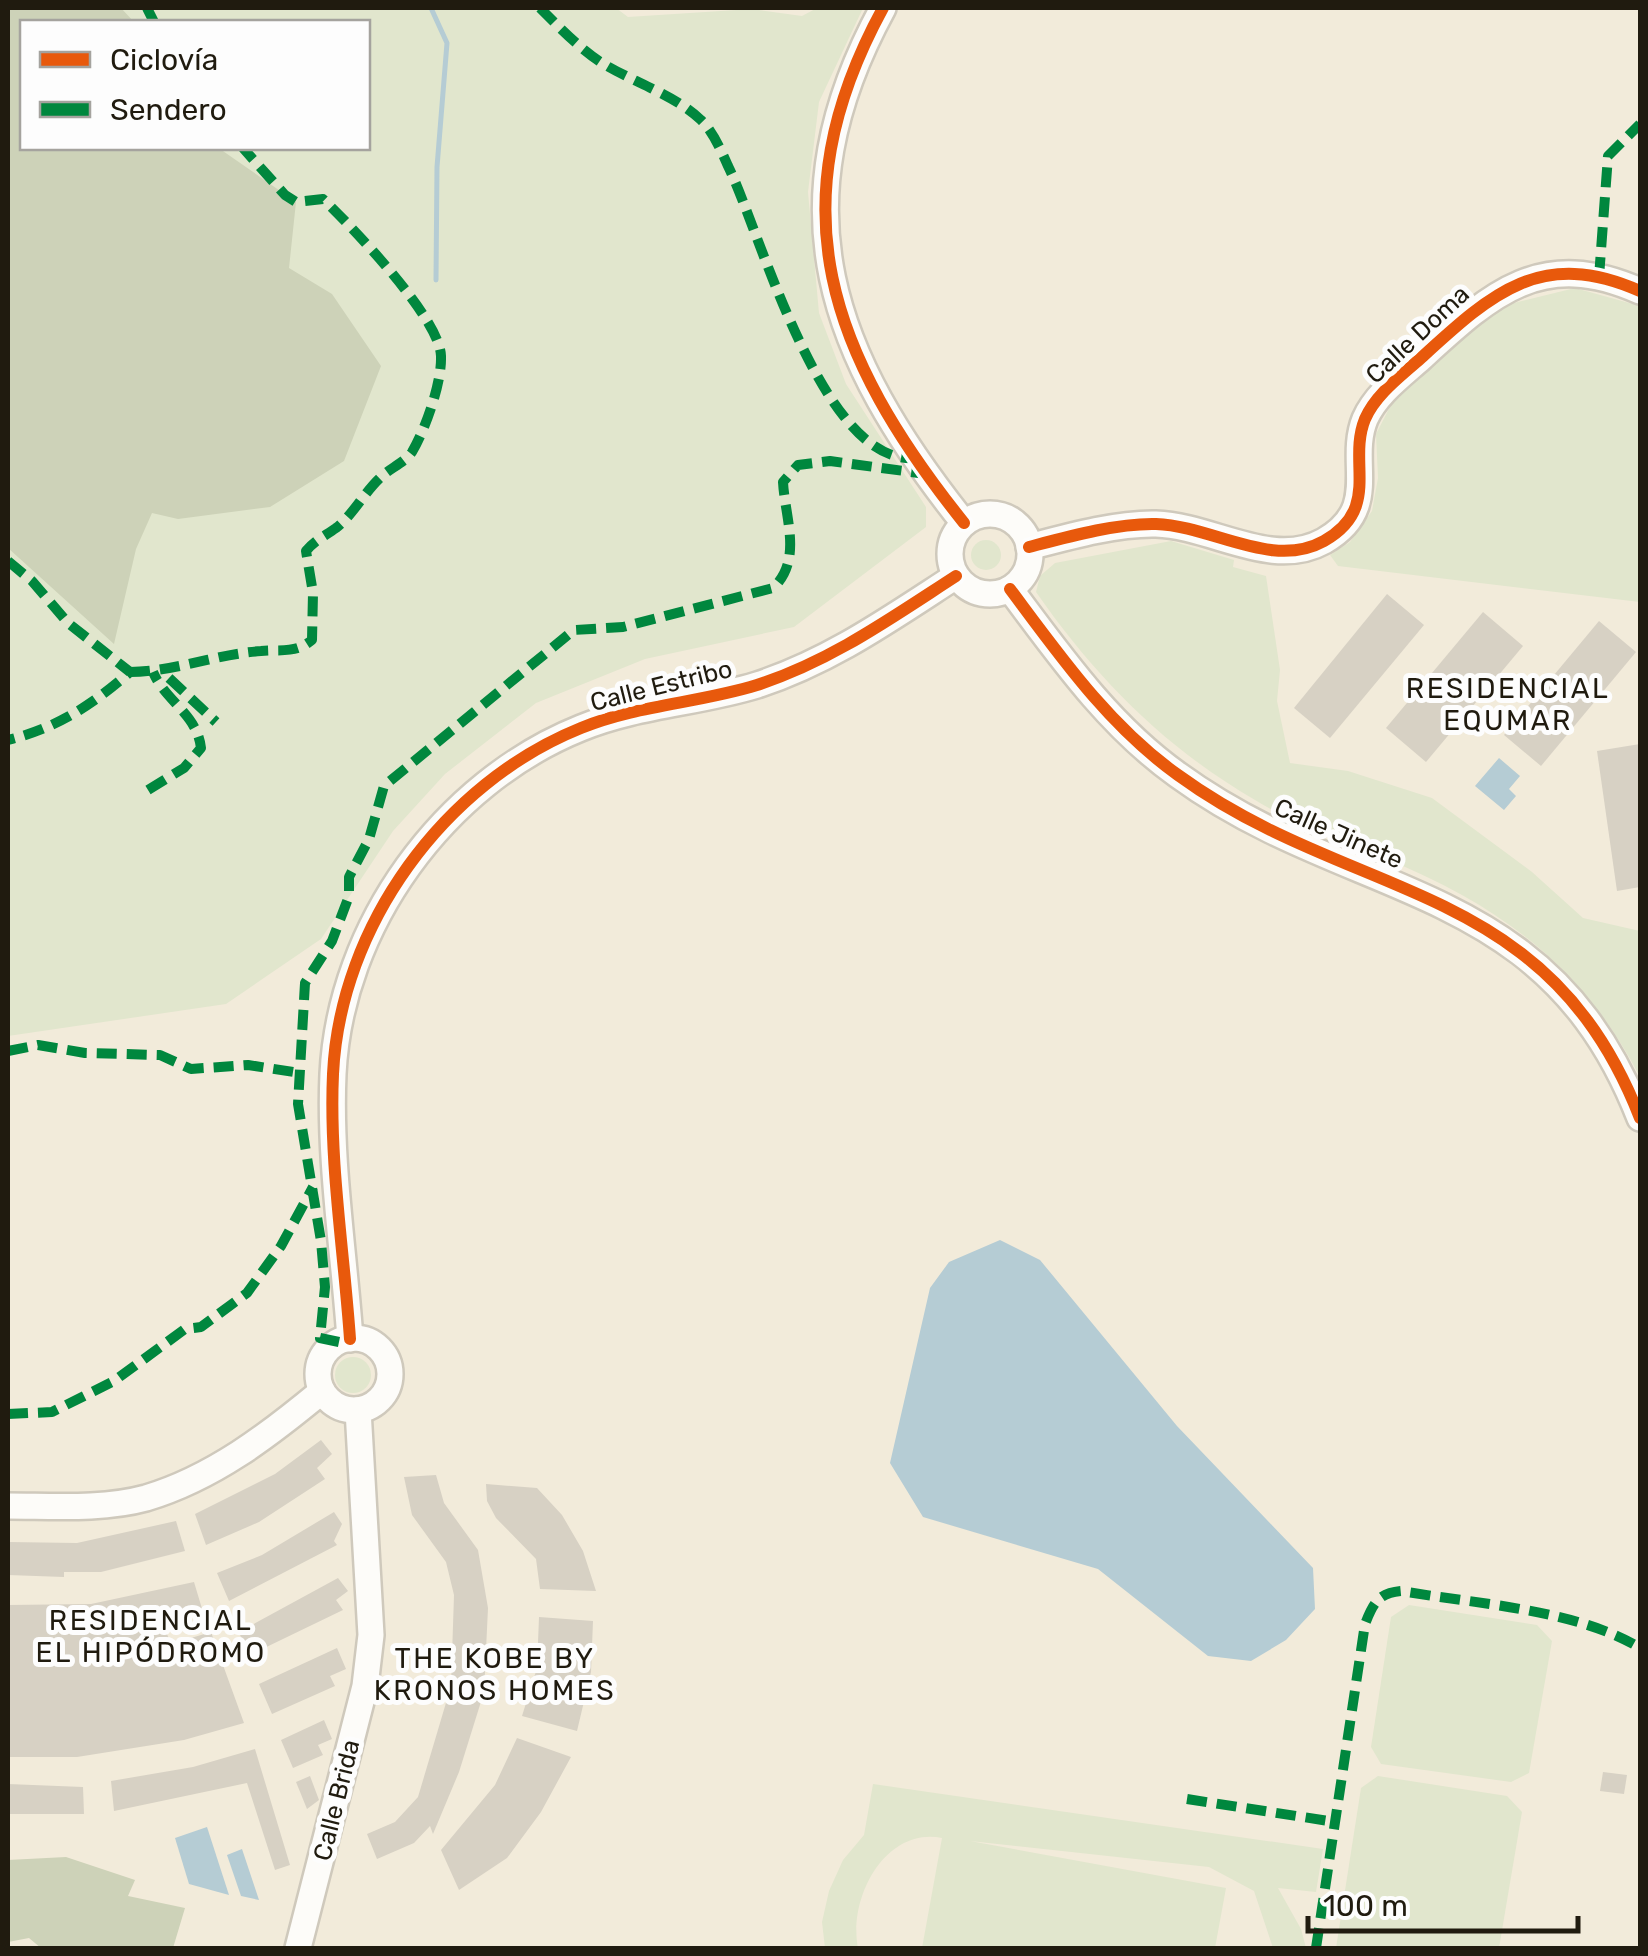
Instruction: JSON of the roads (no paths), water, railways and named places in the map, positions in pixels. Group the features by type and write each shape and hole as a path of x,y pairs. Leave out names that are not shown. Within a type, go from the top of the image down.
{"street":[{"path":"883,8 850,76 832,131 824,240 848,339 890,418 964,523"},
{"name":"Calle Doma","path":"1029,547 1151,524 1197,528 1270,552 1311,547 1328,539 1352,513 1363,484 1359,449 1364,420 1379,397 1482,303 1512,284 1546,275 1600,276 1640,291"},
{"path":"976,516 1004,516 1016,523 1029,547 1026,571 1010,589 986,595 974,592 956,576 951,542 964,523 976,516"},
{"name":"Calle Estribo","path":"350,1338 334,1130 338,1030 372,928 397,882 432,837 468,799 510,766 578,729 628,712 752,686 804,668 863,637 956,576"},
{"name":"Calle Jinete","path":"1010,589 1120,726 1178,776 1249,818 1437,900 1486,926 1531,959 1576,1003 1606,1042 1640,1118"},
{"path":"350,1338 372,1343 387,1359 390,1370 379,1401 358,1410 338,1406 322,1391 319,1369 322,1358 339,1342 350,1338"},
{"path":"8,1506 84,1506 142,1499 227,1463 322,1391"},
{"name":"Calle Brida","path":"298,1948 366,1686 370,1603 358,1410"}],"water":[{"path":"1499,758 1520,776 1509,789 1516,796 1504,810 1475,786"},
{"path":"1000,1240 1040,1260 1177,1426 1313,1568 1315,1609 1286,1640 1251,1661 1208,1656 1098,1569 923,1517 890,1463 930,1288 949,1262"},
{"path":"207,1827 229,1895 189,1884 175,1838"},
{"path":"242,1849 259,1900 241,1896 227,1855"}],"waterway":[{"path":"431,8 447,43 437,167 436,280"}],"district":[{"name":"RESIDENCIAL EQUMAR","path":"1508,704"},
{"name":"RESIDENCIAL EL HIPÓDROMO","path":"151,1636"},
{"name":"THE KOBE BY KRONOS HOMES","path":"495,1674"}]}
